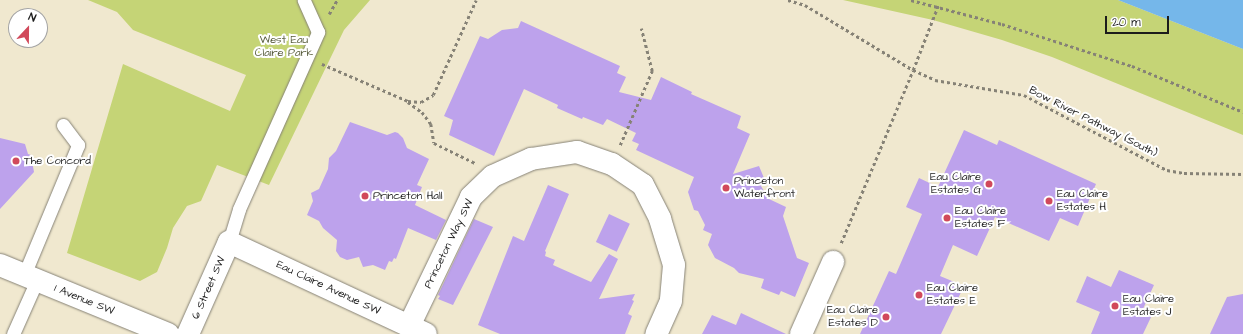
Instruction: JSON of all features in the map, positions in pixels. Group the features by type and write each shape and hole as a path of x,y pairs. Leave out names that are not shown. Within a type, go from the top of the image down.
{"street":[{"name":"Princeton Way SW","path":"417,330 471,197 493,176 531,159 577,152 612,164 643,185 660,220 674,265 671,302 656,334"},
{"name":"Eau Claire Avenue SW","path":"229,242 417,330"},
{"name":"6 Street SW","path":"188,334 229,242"},
{"path":"801,334 833,262"},
{"name":"1 Avenue SW","path":"0,265 168,334"}],"lane":[{"path":"229,242 239,209 318,32 304,0"},
{"path":"13,334 30,277 78,145 63,125"}],"path":[{"path":"408,101 421,102 433,95 476,0"},
{"name":"Bow River Pathway (South)","path":"788,0 805,5 913,70 935,80 1024,95 1167,170 1184,173 1243,174"},
{"path":"910,0 938,6 1002,24 1132,66 1243,112"},
{"path":"833,262 938,6"},
{"path":"612,164 652,70 641,28"},
{"path":"307,58 408,101 422,112 431,124 434,143 474,161 488,181"}],"green space":[{"name":"West Eau Claire Park","path":"88,0 370,0 344,30 269,185 217,165 201,201 187,206 173,228 157,272 140,281 67,253 123,64 230,111 246,75 133,30 117,12"},
{"path":"843,0 1118,0 1243,49 1243,135 1052,57 1002,40 933,20"}],"water":[{"path":"1118,0 1243,0 1243,49"}],"building":[{"path":"521,21 620,66 617,73 626,77 619,92 651,100 661,77 692,92 691,94 741,116 737,128 750,134 733,174 759,166 764,178 761,186 769,199 786,207 783,216 797,258 809,263 795,297 781,291 779,295 761,288 764,279 739,273 734,268 715,258 708,245 712,234 703,230 705,225 698,211 694,210 688,192 694,177 636,150 639,144 632,141 636,133 607,119 603,125 583,117 582,119 557,108 558,105 524,89 494,156 449,135 453,120 444,116 480,36 488,39 502,30 518,28"},
{"name":"Princeton Hall","path":"350,122 387,135 395,132 398,133 403,138 407,148 429,159 417,185 422,187 415,205 446,220 436,240 408,228 396,259 394,258 392,262 389,261 385,270 373,265 363,267 359,257 347,260 340,257 336,251 337,240 323,228 319,221 307,215 313,201 311,193 319,189 328,169 329,158 336,151"},
{"path":"964,130 997,145 999,140 1096,184 1078,226 1060,218 1049,241 995,217 977,256 953,245 940,276 964,286 941,334 860,334 889,271 896,274 922,214 906,207 919,178 938,187"},
{"name":"The Concord","path":"0,138 25,144 28,154 31,155 34,172 0,209"},
{"path":"548,185 569,194 545,251 545,256 555,260 553,265 591,282 609,254 618,259 599,299 635,294 632,300 634,301 628,314 632,316 625,334 500,334 478,325 513,236 524,241"},
{"path":"609,214 630,224 617,252 596,242"},
{"path":"474,219 493,227 453,305 438,299 440,296 438,295"},
{"name":"Eau Claire Estates J","path":"1119,270 1154,285 1142,311 1152,315 1143,334 1091,334 1100,312 1076,302 1087,276 1111,287"},
{"path":"1243,294 1243,334 1210,334 1227,297"},
{"path":"741,313 786,334 702,334 712,315 736,325"}],"place":[{"name":"The Concord","path":"16,161"},
{"name":"Eau Claire Estates G","path":"989,184"},
{"name":"Princeton Waterfront","path":"726,188"},
{"name":"Princeton Hall","path":"365,196"},
{"name":"Eau Claire Estates H","path":"1049,201"},
{"name":"Eau Claire Estates F","path":"947,218"},
{"name":"Eau Claire Estates E","path":"919,295"},
{"name":"Eau Claire Estates J","path":"1115,306"},
{"name":"Eau Claire Estates D","path":"886,317"}]}
